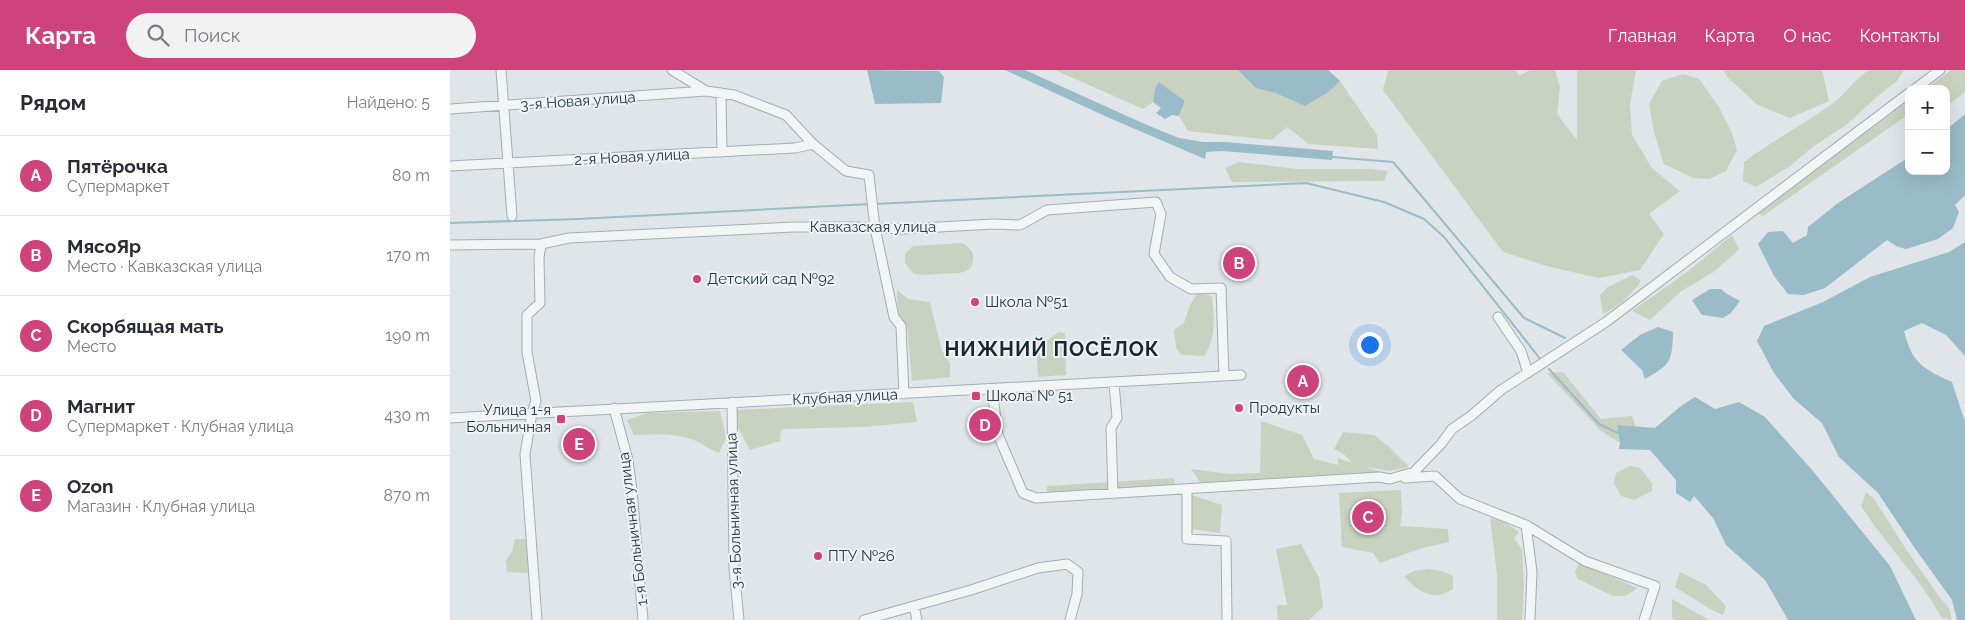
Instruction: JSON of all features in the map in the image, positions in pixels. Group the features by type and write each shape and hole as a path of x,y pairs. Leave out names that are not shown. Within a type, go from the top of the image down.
{"street":[{"path":"501,70 512,216"},
{"path":"672,70 706,91 734,95 786,115 814,144 846,171 869,174 875,228 894,317 901,326 904,394"},
{"path":"1919,85 1940,70"},
{"name":"3-я Новая улица","path":"450,109 706,91"},
{"path":"721,93 722,152"},
{"path":"1390,479 1414,472 1441,444 1452,429 1471,416 1501,390 1606,322 1905,96"},
{"name":"2-я Новая улица","path":"450,166 795,148 814,144"},
{"name":"Кавказская улица","path":"450,245 541,244 570,238 794,227 851,227 902,230 994,224 1020,225 1047,210 1156,202 1161,214 1154,254 1170,277 1191,289 1221,288 1224,376"},
{"path":"538,620 525,454 536,401 527,352 527,316 540,304 539,258 541,244"},
{"path":"1498,317 1521,351 1528,372"},
{"name":"Клубная улица","path":"450,418 1241,376"},
{"path":"1113,494 1111,428 1117,418 1114,382"},
{"path":"992,389 998,435 1024,493 1036,498 1435,476 1460,499 1526,525 1585,561 1655,586 1644,620"},
{"name":"3-я Больничная улица","path":"732,402 734,568 739,620"},
{"name":"1-я Больничная улица","path":"614,408 628,460 643,620"},
{"path":"1187,489 1187,539 1226,541 1227,620"},
{"path":"1526,525 1532,572 1530,620"},
{"path":"864,620 971,590 1038,568 1067,564 1078,572 1077,594 1070,620"},
{"path":"914,606 917,620"}],"green space":[{"path":"1055,70 1238,70 1256,88 1278,94 1330,91 1340,81 1377,135 1378,149 1309,144 1287,127 1272,140 1188,131 1179,116 1185,101 1159,82 1155,88 1153,102 1143,109"},
{"path":"1388,70 1516,70 1519,76 1530,70 1555,70 1560,87 1557,114 1577,140 1577,70 1636,70 1630,105 1632,135 1652,168 1680,191 1649,214 1664,234 1640,270 1599,278 1550,267 1503,252 1383,90"},
{"path":"1723,70 1822,70 1829,101 1790,118 1758,105 1728,78"},
{"path":"1869,70 1904,70 1898,80 1846,125 1814,146 1790,166 1756,187 1743,181 1744,162 1832,104"},
{"path":"1951,70 1965,70 1965,92 1950,104 1950,85 1931,85"},
{"path":"1683,74 1699,79 1719,107 1732,133 1737,150 1726,171 1709,179 1693,178 1664,164 1654,132 1649,104 1662,81"},
{"path":"1905,104 1905,117 1763,216 1757,213"},
{"path":"1239,162 1297,169 1370,169 1388,171 1384,181 1232,182 1225,168"},
{"path":"1732,235 1739,249 1715,271 1680,292 1650,320 1632,311 1687,272"},
{"path":"962,243 971,250 973,256 971,267 966,271 921,275 913,273 905,263 905,254 913,246"},
{"path":"1632,275 1641,281 1624,300 1603,314 1600,295 1608,287"},
{"path":"897,290 908,299 930,302 942,351 950,363 950,377 912,381 907,326 898,313"},
{"path":"1198,293 1212,296 1214,327 1211,342 1204,356 1181,355 1176,348 1174,330 1184,323 1190,305"},
{"path":"1059,332 1065,333 1066,375 1038,377 1036,341 1048,340"},
{"path":"1563,372 1601,419 1632,416 1636,427 1617,425 1620,443 1600,430 1547,373"},
{"path":"913,402 917,422 863,427 781,429 780,441 750,450 737,426 736,410"},
{"path":"720,411 726,438 719,453 694,440 679,436 657,434 634,435 627,420 647,413"},
{"path":"1261,421 1302,435 1314,459 1338,465 1338,458 1352,463 1345,455 1334,449 1343,432 1374,435 1409,467 1390,471 1366,467 1389,475 1202,485 1191,469 1230,474 1260,473"},
{"path":"1630,466 1640,468 1652,483 1652,491 1634,500 1621,496 1614,483 1616,473"},
{"path":"1174,478 1175,486 1047,493 1047,486"},
{"path":"1401,490 1402,514 1400,526 1448,529 1449,542 1422,548 1380,563 1373,553 1342,547 1339,493"},
{"path":"1866,492 1874,499 1906,549 1949,608 1952,620 1942,618 1924,589 1861,506"},
{"path":"1192,495 1222,505 1220,533 1192,529"},
{"path":"1490,518 1502,520 1519,532 1514,538 1522,550 1524,584 1522,620 1497,620 1497,574"},
{"path":"515,539 527,539 528,573 507,572 506,560 512,552"},
{"path":"1301,544 1319,578 1323,607 1309,620 1278,620 1277,605 1287,605 1276,549"},
{"path":"1579,563 1638,588 1625,596 1613,596 1578,579 1575,572"},
{"path":"1428,569 1442,571 1453,576 1453,589 1439,595 1427,594 1415,587 1404,577 1413,571"},
{"path":"1680,572 1706,585 1726,606 1723,615 1675,587"},
{"path":"1672,599 1709,620 1674,620 1672,617"}],"water":[{"path":"867,70 939,71 944,77 941,103 875,104"},
{"path":"1005,70 1025,70 1179,138 1203,142 1225,142 1333,151 1332,160 1222,151 1206,152 1205,159"},
{"path":"1238,70 1328,70 1340,81 1330,91 1305,106 1278,94 1256,88"},
{"path":"1159,82 1185,101 1179,116 1172,115 1165,119 1156,113 1161,108 1153,102 1155,88"},
{"path":"1965,114 1965,195 1955,205 1959,212 1953,228 1938,239 1906,249 1896,246 1887,240 1825,288 1804,295 1788,294 1774,276 1758,244 1768,232 1783,231 1793,243 1807,235 1808,227 1838,203 1905,160 1905,175 1950,175 1950,127"},
{"path":"1965,242 1965,356 1946,335 1922,323 1904,331 1911,351 1920,364 1952,382 1965,422 1965,620 1957,620 1952,600 1878,493 1839,457 1822,423 1794,399 1774,373 1757,341 1764,326 1823,302 1870,277 1949,252"},
{"path":"1710,289 1721,289 1740,301 1731,313 1723,318 1702,315 1692,300"},
{"path":"1658,327 1673,332 1671,356 1660,370 1645,379 1642,370 1621,350 1640,335"},
{"path":"1695,397 1715,409 1739,402 1765,417 1813,471 1890,566 1916,620 1788,620 1765,580 1726,545 1713,518 1694,496 1690,502 1676,493 1676,480 1650,450 1619,449 1617,425 1655,428"}],"waterway":[{"path":"1332,157 1393,162 1524,318 1565,338"},
{"path":"874,204 1306,183 1384,202 1424,219 1444,237 1541,360"},
{"path":"450,223 578,219 870,204"},
{"path":"1549,369 1599,424 1620,434"}],"place":[{"name":"МясоЯр","path":"1239,263"},
{"name":"Детский сад №92","path":"697,279"},
{"name":"Школа №51","path":"975,302"},
{"name":"Пятёрочка","path":"1303,381"},
{"name":"Школа № 51","path":"976,396"},
{"name":"Продукты","path":"1239,408"},
{"name":"Улица 1-я Больничная","path":"561,419"},
{"name":"Магнит","path":"985,425"},
{"name":"Ozon","path":"579,444"},
{"name":"Скорбящая мать","path":"1368,517"},
{"name":"ПТУ №26","path":"818,556"}],"district":[{"name":"НИЖНИЙ ПОСЁЛОК","path":"1052,349"}]}
